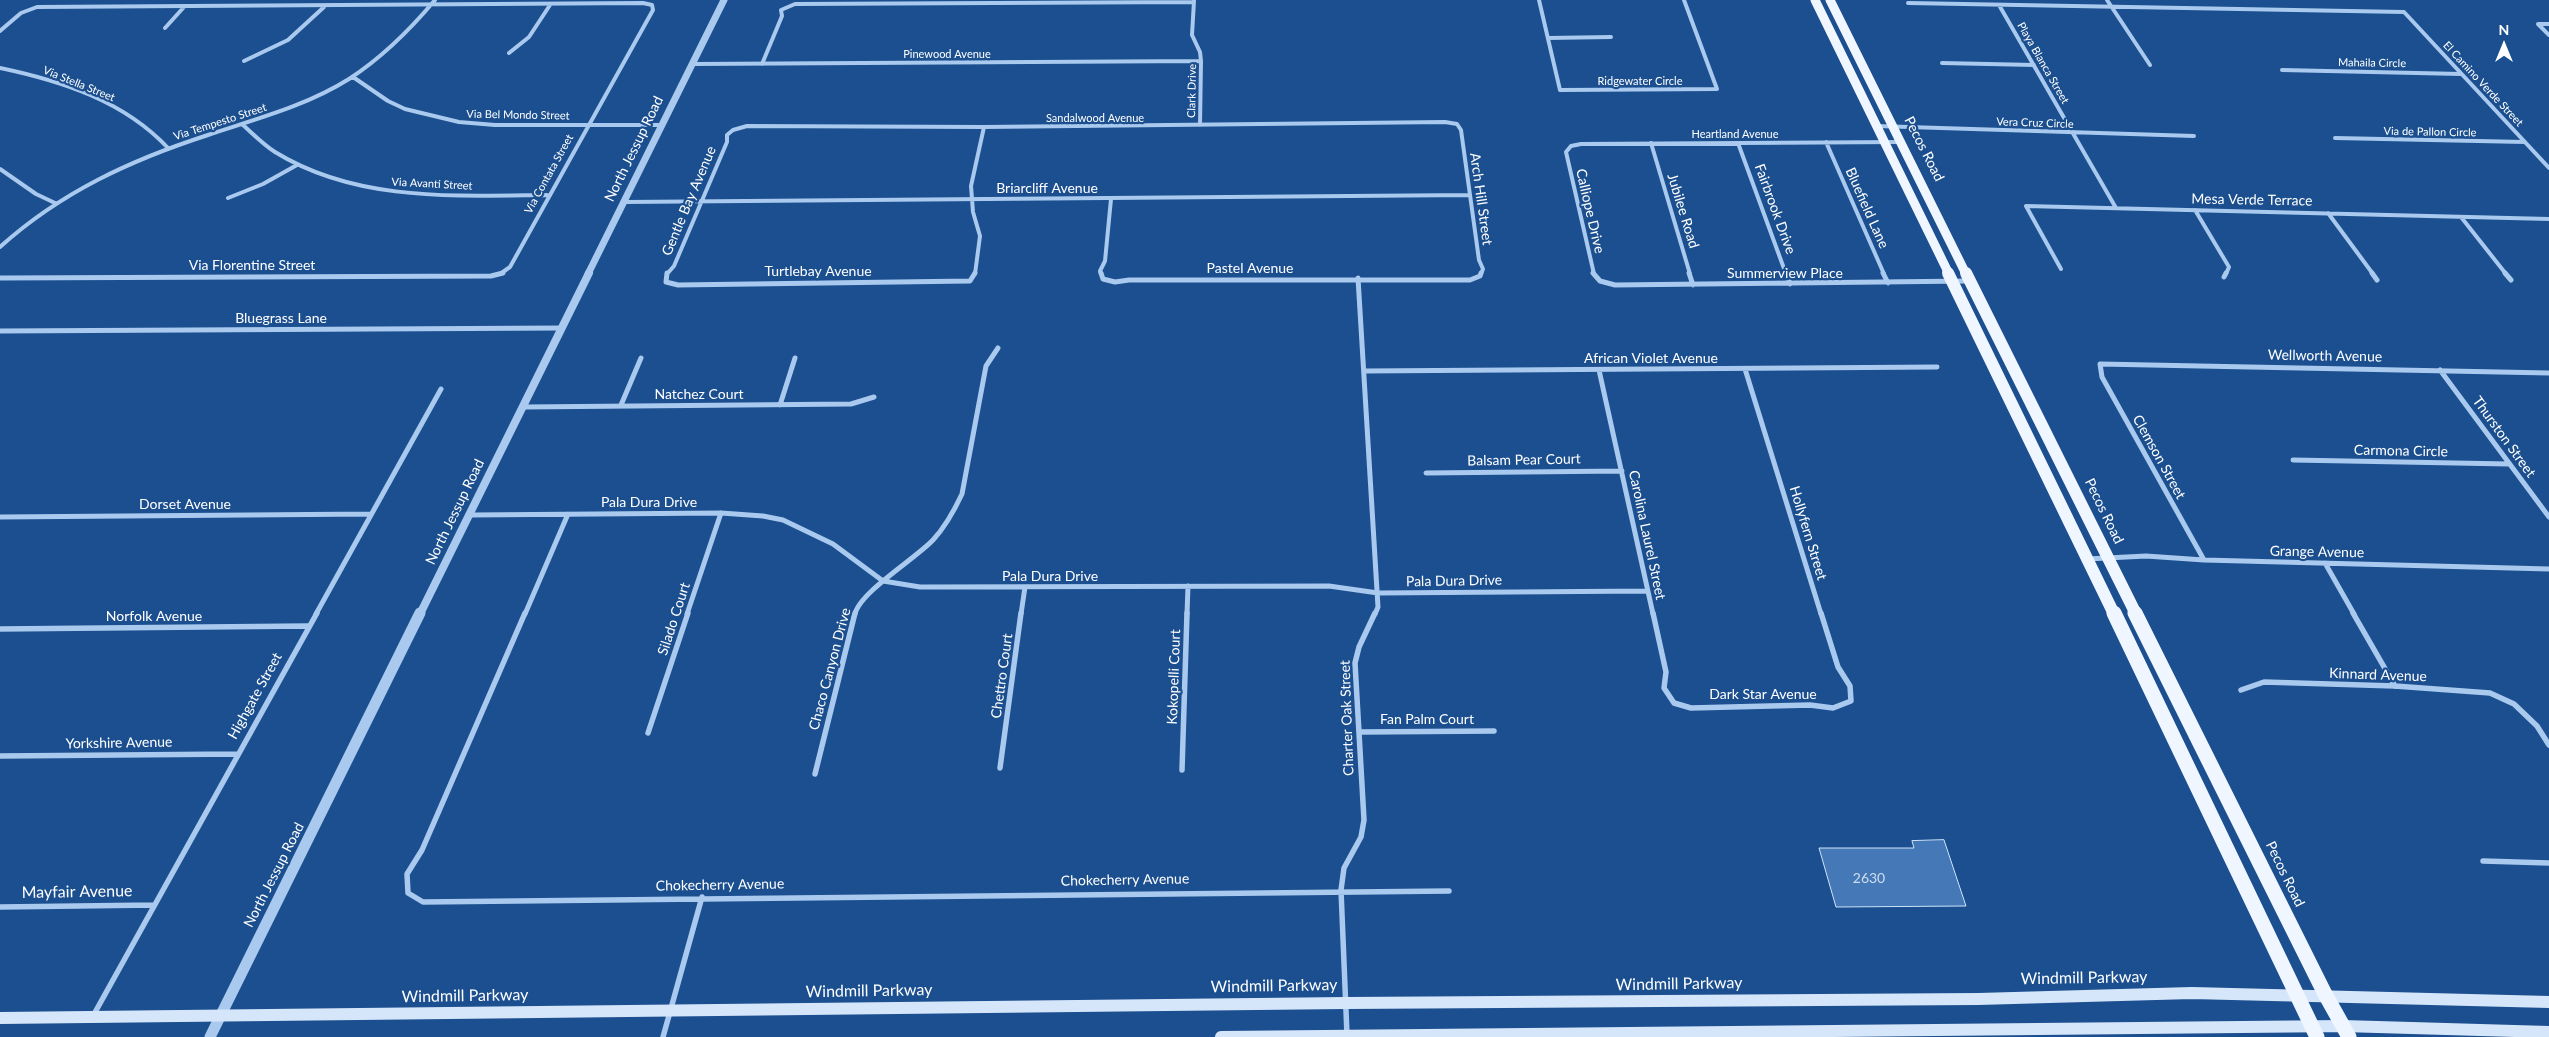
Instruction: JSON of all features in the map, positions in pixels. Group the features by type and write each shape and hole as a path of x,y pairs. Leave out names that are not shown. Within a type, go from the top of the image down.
{"main road":[{"path":"1815,0 2085,559 2226,843 2314,1032"},
{"name":"Pecos Road","path":"1830,0 2325,994 2346,1031"},
{"path":"1830,32 1837,32 1856,53"},
{"name":"Windmill Parkway","path":"0,1018 1346,1003 1978,999 2052,994 2296,993 2549,1002"},
{"path":"1221,1037 2346,1031 2549,1032"}],"street":[{"name":"Via Tempesto Street","path":"0,247 24,225 55,203 108,173 168,148 243,125 296,105 353,77 399,43 435,0"},
{"name":"North Jessup Road","path":"210,1037 471,515 724,0"},
{"name":"Ridgewater Circle","path":"1539,0 1560,90 1717,89 1684,0"},
{"path":"2107,0 2150,65"},
{"path":"762,64 782,16 781,10 788,5 799,3 812,5 936,2 1194,1"},
{"name":"Clark Drive","path":"1194,1 1192,35 1202,61 1200,126"},
{"path":"1908,3 2111,7"},
{"path":"0,31 17,13 25,8 550,5"},
{"path":"509,53 529,37 550,5"},
{"name":"Via Contata Street","path":"504,274 511,266 512,258 653,10 652,5 550,5"},
{"name":"Playa Blanca Street","path":"1999,5 2116,208"},
{"path":"244,61 288,41 309,24 324,7"},
{"name":"El Camino Verde Street","path":"2111,7 2404,12 2549,168"},
{"path":"165,28 184,8"},
{"path":"2549,24 2538,24 2549,35"},
{"path":"1548,38 1611,37"},
{"name":"Pinewood Avenue","path":"693,64 1202,61"},
{"path":"1942,63 2034,65"},
{"name":"Via Stella Street","path":"0,68 52,81 108,104 147,128 168,148"},
{"name":"Mahaila Circle","path":"2282,70 2461,74"},
{"name":"Via Bel Mondo Street","path":"353,77 388,101 440,119 495,125 663,125"},
{"name":"Sandalwood Avenue","path":"733,130 748,126 1200,126 1446,122 1457,124"},
{"name":"Arch Hill Street","path":"1457,124 1461,130 1479,260 1483,269 1480,276"},
{"name":"Via Avanti Street","path":"243,125 268,147 297,164 351,183 408,193 548,195"},
{"name":"Vera Cruz Circle","path":"1876,126 2194,136"},
{"path":"971,199 971,186 984,127"},
{"name":"Gentle Bay Avenue","path":"666,282 667,273 674,266 727,142 727,135 733,130"},
{"name":"Via de Pallon Circle","path":"2335,138 2525,142"},
{"name":"Fairbrook Drive","path":"1738,142 1790,284"},
{"name":"Bluefield Lane","path":"1826,142 1888,283"},
{"name":"Heartland Avenue","path":"1570,146 1581,144 1651,143 1900,142"},
{"name":"Jubilee Road","path":"1651,143 1693,285"},
{"name":"Calliope Drive","path":"1570,146 1566,152 1568,166 1592,272 1600,280"},
{"path":"228,198 263,184 297,164"},
{"path":"0,169 36,194 55,203"},
{"name":"Briarcliff Avenue","path":"625,202 1469,195"},
{"name":"Turtlebay Avenue","path":"666,282 678,285 970,281 975,275 980,236 971,199"},
{"name":"Pastel Avenue","path":"1111,199 1105,262 1100,271 1103,279 1115,282 1129,280 1358,278 1470,280 1480,276"},
{"name":"Mesa Verde Terrace","path":"2061,269 2026,206 2549,218"},
{"path":"2195,210 2229,267 2224,277"},
{"path":"2328,213 2377,280"},
{"path":"2461,216 2511,280"},
{"name":"Via Florentine Street","path":"0,278 491,276 504,274"},
{"name":"Charter Oak Street","path":"1347,1036 1341,890 1344,868 1361,837 1364,820 1355,663 1359,647 1378,607 1358,278"},
{"name":"Summerview Place","path":"1600,280 1615,285 1970,281"},
{"name":"Bluegrass Lane","path":"0,331 563,328"},
{"name":"Chaco Canyon Drive","path":"814,774 851,621 856,608 883,581 940,534 956,510 962,494 986,366 998,348"},
{"path":"621,405 641,358"},
{"path":"780,404 795,358"},
{"name":"Wellworth Avenue","path":"2100,364 2549,372"},
{"name":"Clemson Street","path":"2100,364 2102,377 2204,560"},
{"name":"African Violet Avenue","path":"1365,371 1937,367"},
{"name":"Hollyfern Street","path":"1745,369 1838,667 1850,686 1851,701"},
{"name":"Carolina Laurel Street","path":"1599,370 1666,672 1664,688 1674,703"},
{"name":"Thurston Street","path":"2440,370 2549,517"},
{"name":"Highgate Street","path":"93,1017 441,389"},
{"name":"Natchez Court","path":"524,406 851,404 874,397"},
{"name":"Carmona Circle","path":"2293,460 2510,464"},
{"name":"Balsam Pear Court","path":"1426,473 1622,471"},
{"name":"Pala Dura Drive","path":"471,515 721,513 763,516 798,526 833,544 871,574 883,581 920,588 1329,586 1378,593 1648,590"},
{"name":"Silado Court","path":"648,733 721,513"},
{"name":"Dorset Avenue","path":"0,517 371,514"},
{"name":"Chokecherry Avenue","path":"568,514 422,850 407,874 408,893 423,902 454,900 1341,890 1449,891"},
{"name":"Grange Avenue","path":"2085,559 2107,556 2179,557 2204,560 2549,569"},
{"path":"2325,563 2395,686"},
{"name":"Kokopelli Court","path":"1182,770 1188,586"},
{"name":"Chettro Court","path":"1000,768 1025,588"},
{"name":"Norfolk Avenue","path":"0,629 308,626"},
{"name":"Kinnard Avenue","path":"2241,690 2264,682 2395,686 2472,690 2490,693 2514,704 2537,726 2549,745"},
{"name":"Dark Star Avenue","path":"1674,703 1691,708 1801,705 1833,708 1851,701"},
{"name":"Fan Palm Court","path":"1360,732 1494,731"},
{"name":"Yorkshire Avenue","path":"0,756 238,754"},
{"path":"2483,861 2549,863"},
{"path":"663,1037 702,897"},
{"name":"Mayfair Avenue","path":"0,907 154,905"}],"building":[{"path":"1944,840 1966,906 1836,907 1819,848 1914,848 1912,841"}]}
